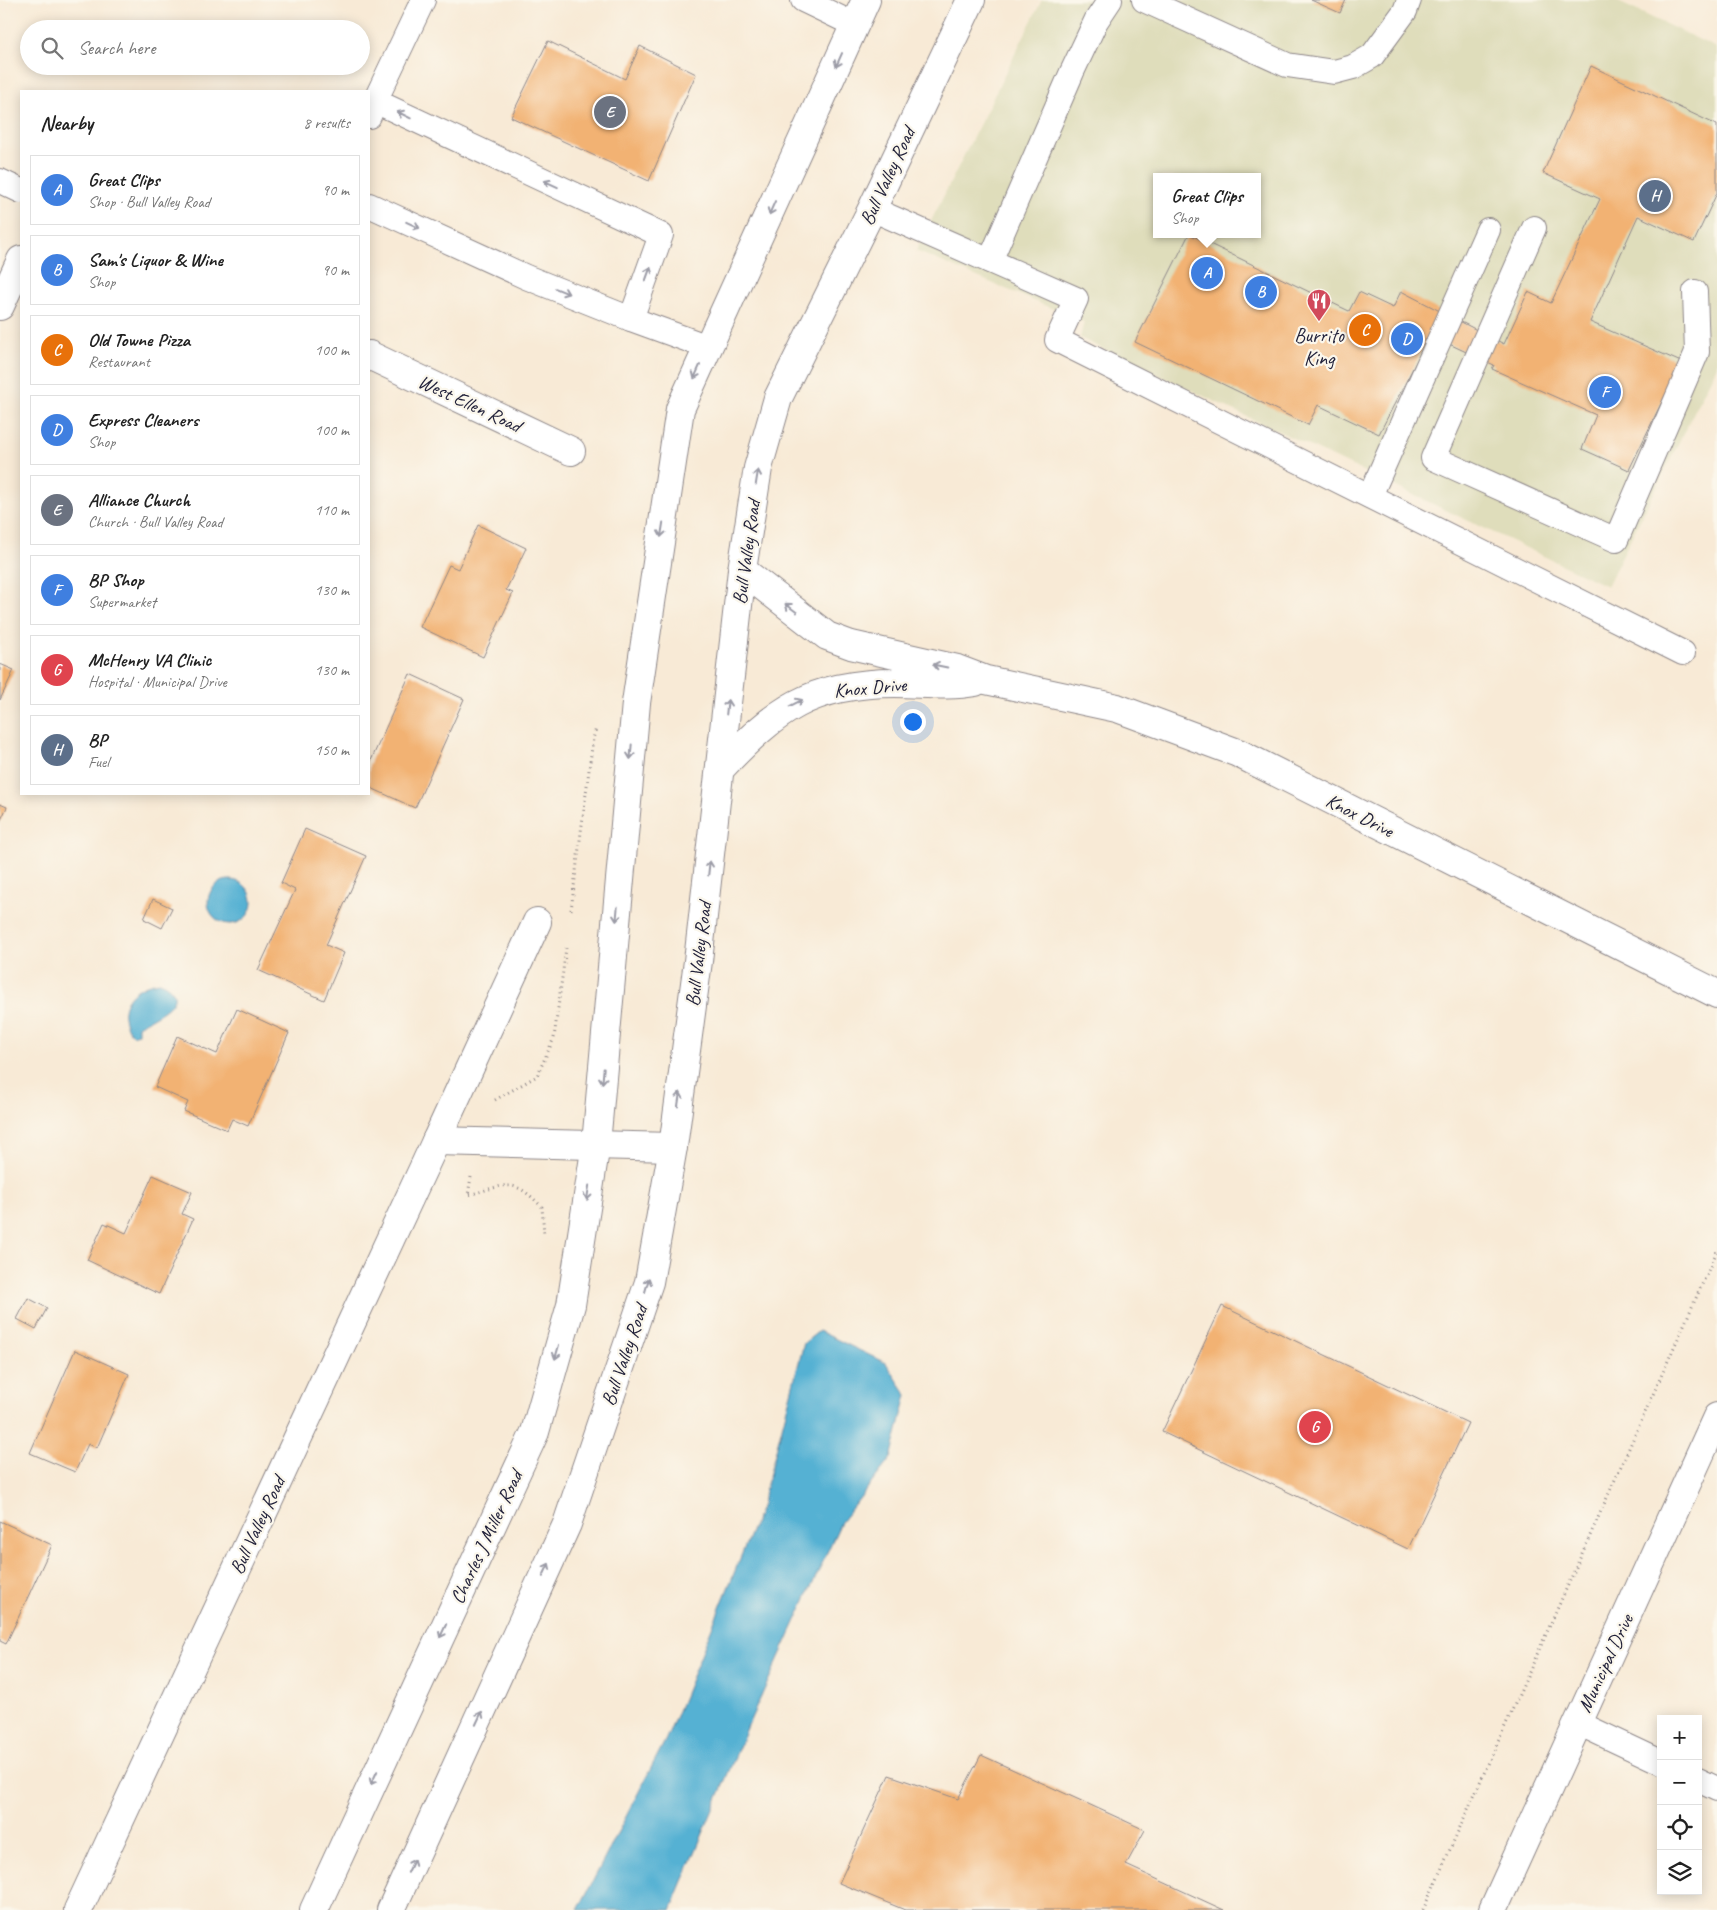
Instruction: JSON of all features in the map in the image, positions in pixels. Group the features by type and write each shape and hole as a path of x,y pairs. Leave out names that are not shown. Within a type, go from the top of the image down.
{"street":[{"path":"596,1144 636,703 680,409 866,0"},
{"name":"Bull Valley Road","path":"391,1910 567,1524 649,1282 673,1147 698,961 742,570 758,468 778,398 872,209 970,0"},
{"path":"0,306 20,262"},
{"name":"West Ellen Road","path":"370,355 571,451"},
{"name":"Knox Drive","path":"742,570 827,636 851,645 957,669 986,680 1117,708 1238,753 1717,994"},
{"name":"Knox Drive","path":"720,769 753,734 772,718 794,704 831,689 893,683 953,686 986,680"},
{"name":"Bull Valley Road","path":"78,1910 538,922"},
{"path":"436,1141 673,1147"},
{"name":"Charles J Miller Road","path":"314,1910 535,1432 571,1305 596,1144"},
{"name":"Municipal Drive","path":"1493,1910 1717,1417"}],"lane":[{"path":"423,0 372,108 661,235 631,319"},
{"path":"803,0 855,25"},
{"path":"990,261 1072,72 1096,21 1110,0"},
{"path":"1144,0 1287,65 1334,72 1353,67 1372,56 1405,11 1409,0"},
{"path":"0,182 20,191"},
{"path":"370,205 526,277 631,319 708,347"},
{"path":"872,209 1076,299 1057,340 1683,653"},
{"path":"1534,228 1433,458 1616,540 1697,352 1695,292"},
{"path":"1370,496 1488,230"},
{"path":"1578,1723 1657,1760"},
{"path":"1702,1782 1717,1789"}],"path":[{"path":"1422,1910 1717,1251"}],"shaded area":[{"path":"1042,0 1614,0 1717,48 1717,366 1607,586 1080,338 1084,322 916,251"}],"water":[{"path":"234,880 246,886 251,893 251,911 246,918 239,923 226,924 218,921 211,914 208,898 211,890 218,883"},
{"path":"160,982 170,989 174,995 173,1001 161,1012 138,1026 138,1033 132,1035 126,1025 124,1016 124,1008 128,1000 133,993 141,988"},
{"path":"819,1331 886,1363 907,1395 891,1458 841,1522 749,1723 671,1910 578,1910 669,1733 761,1507 804,1343"}],"building":[{"path":"1311,0 1346,0 1340,13"},
{"path":"548,41 625,79 640,46 696,74 649,181 511,117"},
{"path":"1591,66 1717,125 1717,193 1694,242 1638,216 1590,322 1681,362 1629,470 1582,449 1596,415 1492,369 1494,365 1430,335 1379,434 1318,405 1308,425 1135,342 1187,238 1197,238 1349,311 1359,292 1393,308 1401,291 1504,344 1528,292 1551,303 1600,199 1543,173"},
{"path":"478,525 526,548 506,590 513,593 483,657 420,627 449,565 458,569"},
{"path":"0,664 14,670 0,700"},
{"path":"410,674 464,699 415,808 370,787 370,763"},
{"path":"0,804 7,807 0,822"},
{"path":"305,829 366,856 326,945 344,953 324,1000 258,970 295,890 281,883"},
{"path":"153,899 172,908 162,928 144,919"},
{"path":"237,1009 289,1033 248,1126 232,1119 227,1130 184,1111 188,1102 155,1087 177,1036 217,1054"},
{"path":"153,1175 192,1192 182,1214 193,1219 159,1294 87,1260 104,1223 126,1233"},
{"path":"28,1298 47,1308 36,1329 17,1319"},
{"path":"1222,1306 1468,1423 1408,1549 1162,1432"},
{"path":"75,1350 129,1374 97,1448 88,1444 75,1472 30,1453"},
{"path":"0,1521 52,1545 6,1644 0,1641"},
{"path":"981,1755 1145,1830 1126,1865 1224,1910 905,1910 839,1883 889,1775 958,1799"}],"place":[{"name":"Alliance Church","path":"610,112"},
{"name":"BP","path":"1655,196"},
{"name":"Great Clips","path":"1207,273"},
{"name":"Sam's Liquor & Wine","path":"1261,292"},
{"name":"Burrito King","path":"1319,322"},
{"name":"Old Towne Pizza","path":"1365,330"},
{"name":"Express Cleaners","path":"1407,339"},
{"name":"BP Shop","path":"1605,392"},
{"name":"McHenry VA Clinic","path":"1315,1427"}]}
